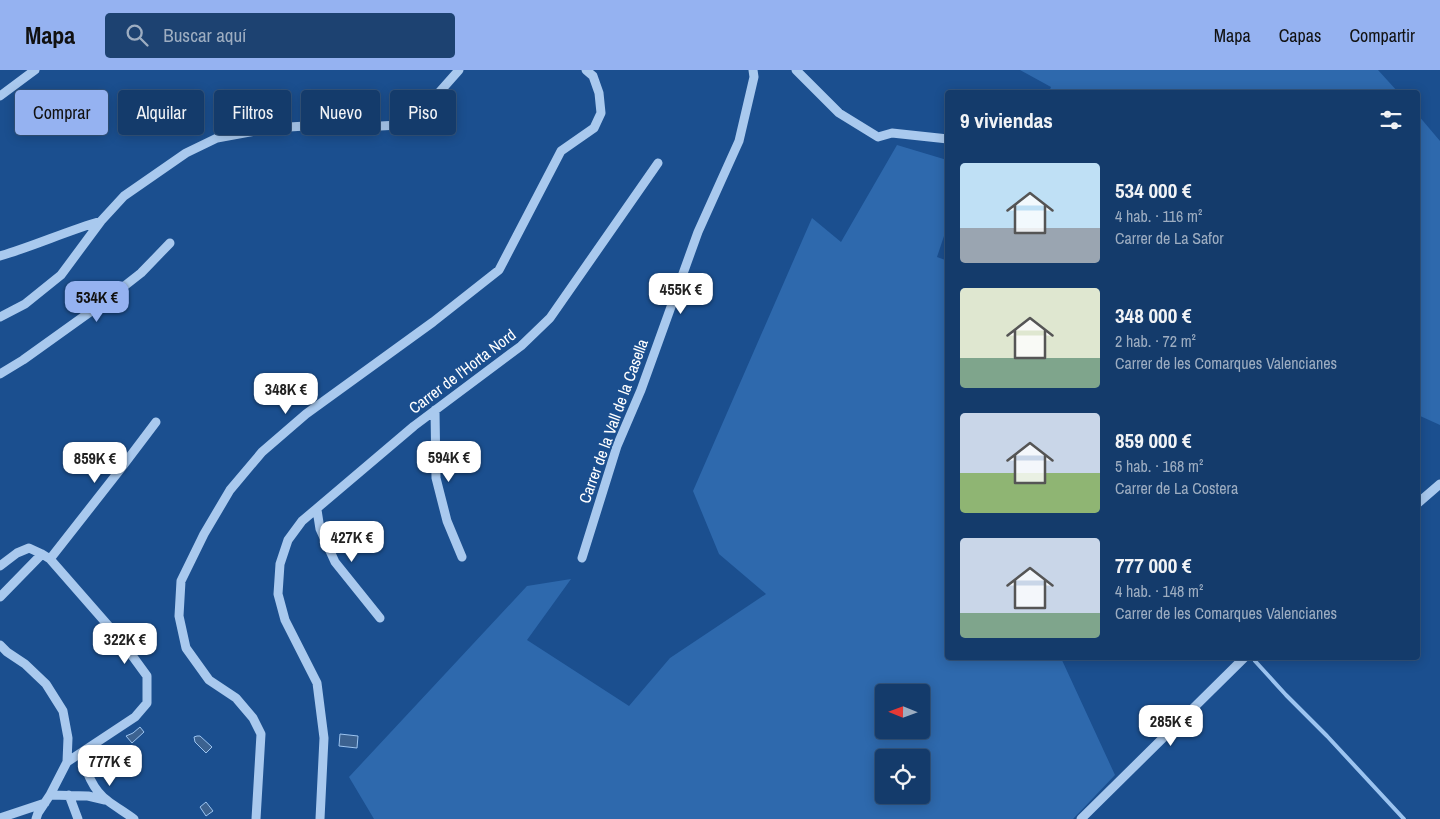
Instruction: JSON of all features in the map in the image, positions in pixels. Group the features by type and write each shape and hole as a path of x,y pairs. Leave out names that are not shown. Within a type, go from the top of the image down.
{"street":[{"path":"0,96 36,70"},
{"path":"0,317 24,304 61,275 101,221 124,196 186,153 217,138 280,128 306,126 399,126 420,114 459,70"},
{"path":"256,819 261,734 253,718 236,698 209,680 186,648 179,616 180,581 204,534 230,490 262,452 306,414 433,322 499,270 560,152 594,128 602,112 599,93 592,76 586,70"},
{"name":"Carrer de la Vall de la Casella","path":"582,558 617,446 641,390 698,232 739,141 754,77 753,70"},
{"path":"796,70 839,113 878,137 892,133 945,139"},
{"name":"Carrer de l'Horta Nord","path":"320,819 324,738 317,683 285,620 278,594 280,564 288,540 302,522 406,432 521,346 550,318 658,164"},
{"path":"0,256 101,221"},
{"path":"0,374 23,360 104,302 141,273 170,243"},
{"path":"435,410 436,478 447,520 462,557"},
{"path":"0,597 46,556 108,486 156,422"},
{"path":"1420,501 1440,484"},
{"path":"317,510 320,529 336,562 380,618"},
{"path":"0,565 29,548 46,556 120,639 147,676 147,702 141,710 135,717 68,762 36,819"},
{"path":"0,645 6,652 25,664 46,684 63,711 68,738 68,762"},
{"path":"1081,819 1242,660"},
{"path":"81,753 86,770 97,791 106,800 134,819"},
{"path":"50,795 88,796 106,800"},
{"path":"69,795 78,819"},
{"path":"0,818 45,803"}],"shaded area":[{"path":"1020,70 1378,70 1396,90 1050,90 1051,87"},
{"path":"1420,117 1440,141 1440,425 1420,416"},
{"path":"897,145 945,159 945,233 937,257 945,260 945,660 1062,660 1115,775 1073,819 374,819 349,777 527,586 571,579 527,640 629,706 670,658 766,594 719,554 693,491 812,218 841,242"},
{"path":"140,727 144,732 132,743 126,736"},
{"path":"340,734 358,736 357,748 339,746"},
{"path":"200,736 212,747 206,753 195,742 194,737"},
{"path":"206,802 213,811 206,816 200,807"}],"waterway":[{"path":"1255,661 1404,819"}]}
